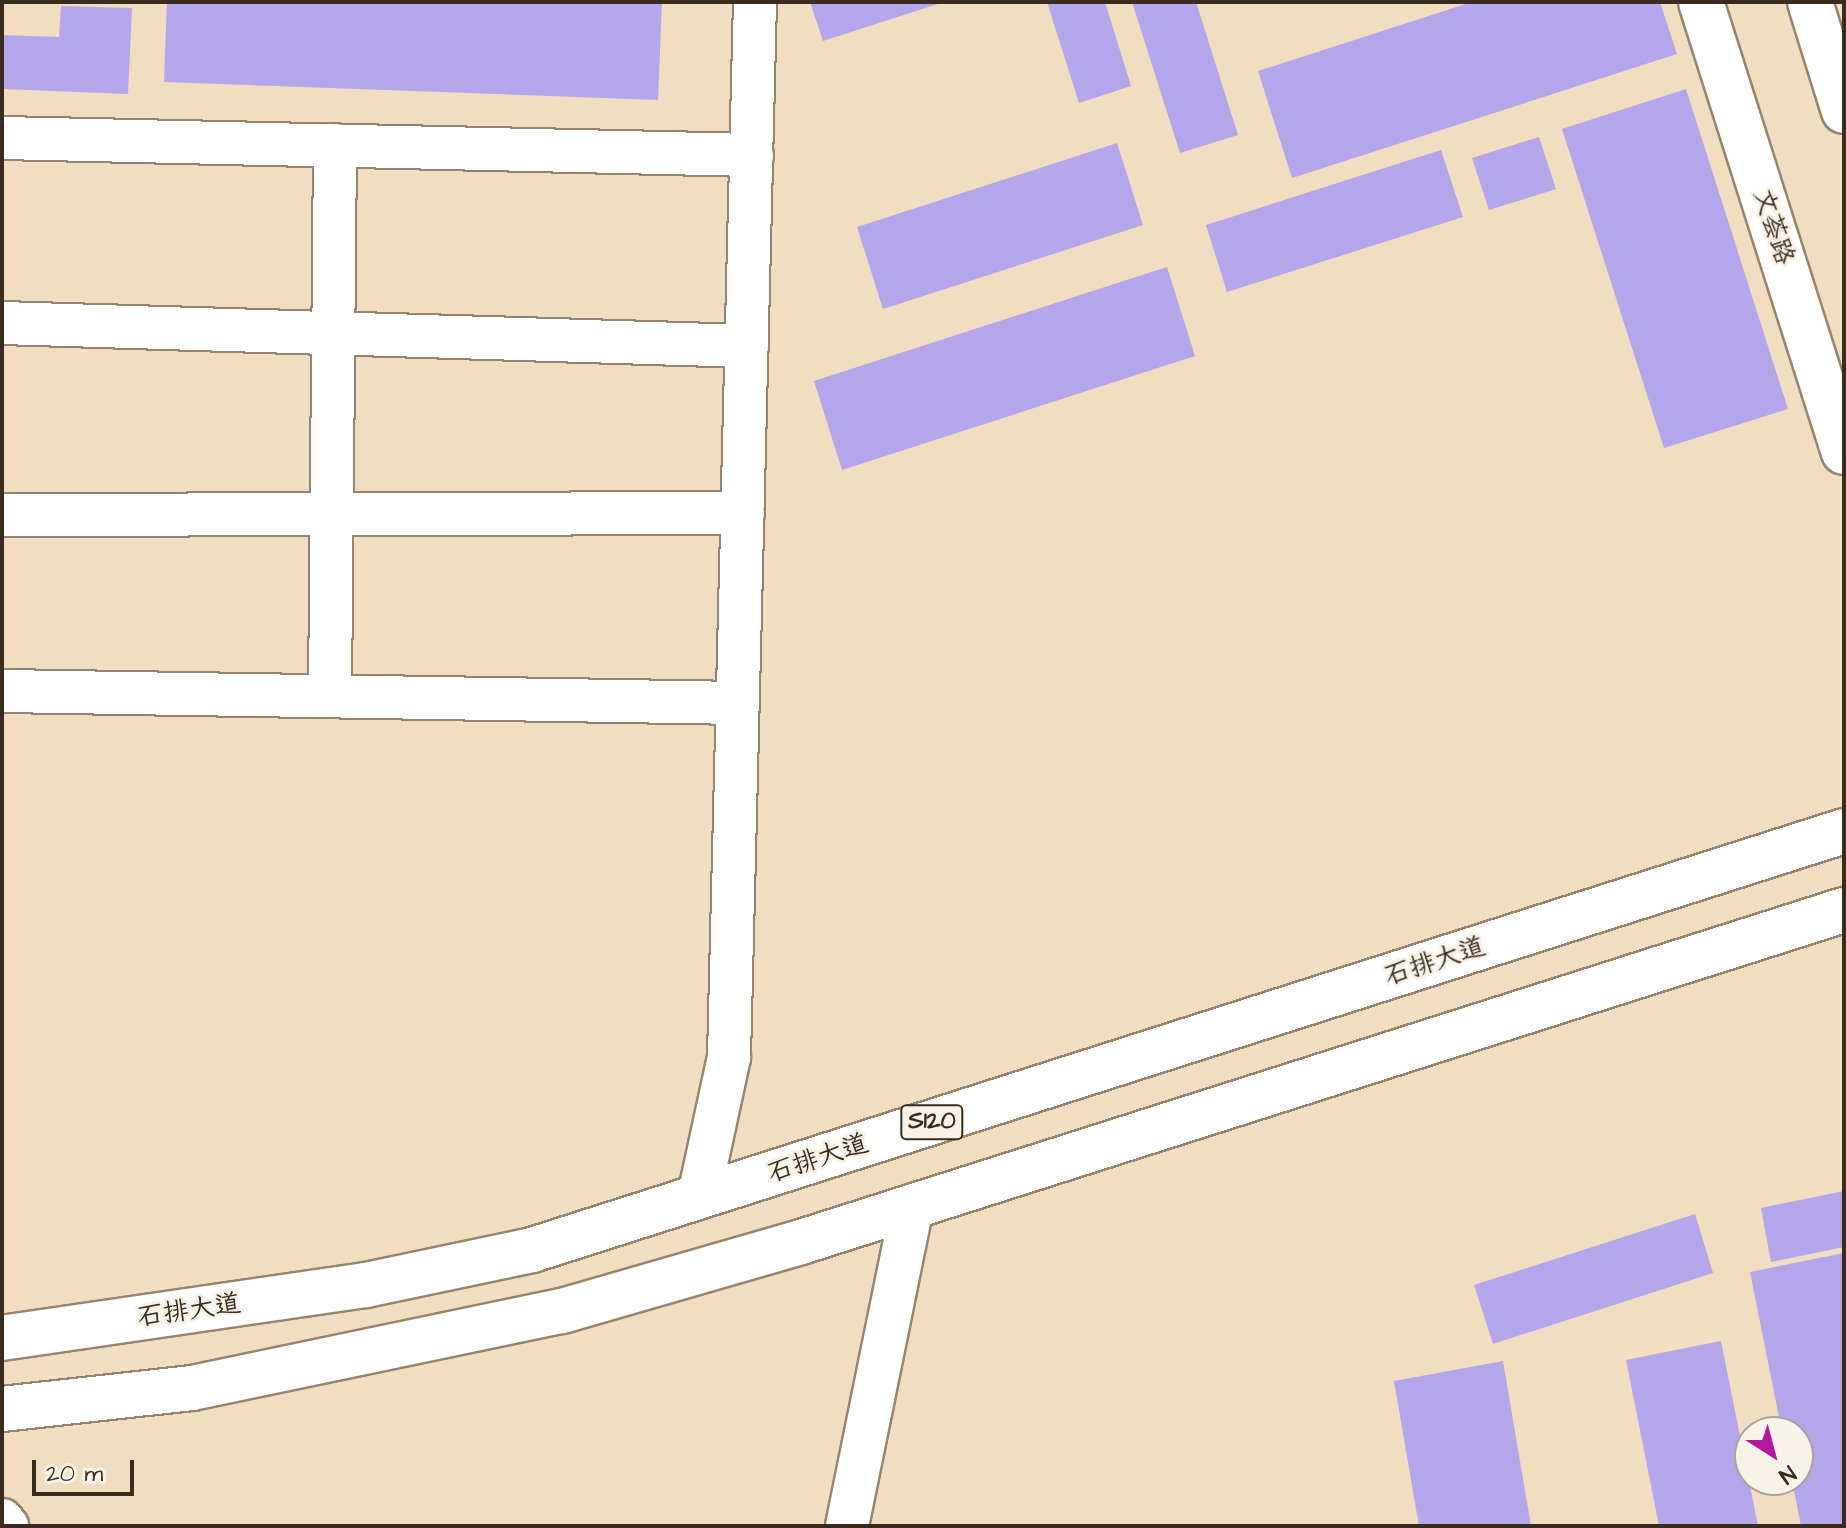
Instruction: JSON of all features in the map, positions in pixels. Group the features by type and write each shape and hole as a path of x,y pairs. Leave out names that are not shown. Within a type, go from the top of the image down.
{"main road":[{"name":"文荟路","path":"1701,2 1844,452"},
{"path":"1810,2 1844,111"},
{"name":"石排大道","path":"2,1338 366,1285 532,1250 1844,831"},
{"path":"2,1409 192,1388 562,1311 912,1206 1844,910"}],"street":[{"path":"699,1196 729,1057 755,2"},
{"path":"2,138 752,155"},
{"path":"330,696 335,145"},
{"path":"2,323 747,346"},
{"path":"2,515 743,513"},
{"path":"2,691 738,703"},
{"path":"847,1526 912,1206"},
{"path":"2,1520 7,1526"}],"building":[{"path":"167,2 662,2 658,100 164,82"},
{"path":"810,2 941,2 941,3 823,41"},
{"path":"1047,2 1105,2 1131,86 1079,103"},
{"path":"1132,2 1196,2 1238,135 1180,153"},
{"path":"1472,2 1660,2 1677,54 1292,178 1258,71"},
{"path":"61,6 132,8 128,94 2,89 2,35 59,37"},
{"path":"1686,89 1788,409 1664,448 1562,129"},
{"path":"1539,137 1556,189 1489,210 1472,158"},
{"path":"1117,143 1143,225 883,309 857,227"},
{"path":"1441,150 1463,217 1227,292 1206,225"},
{"path":"1167,267 1195,356 842,470 814,381"},
{"path":"1844,1191 1844,1247 1771,1262 1761,1208"},
{"path":"1695,1214 1713,1273 1493,1344 1474,1285"},
{"path":"1844,1253 1844,1526 1801,1526 1795,1496 1814,1496 1814,1416 1779,1416 1750,1272"},
{"path":"1721,1341 1736,1416 1734,1496 1752,1496 1758,1526 1659,1526 1626,1360"},
{"path":"1503,1361 1531,1526 1419,1526 1394,1381"}]}
